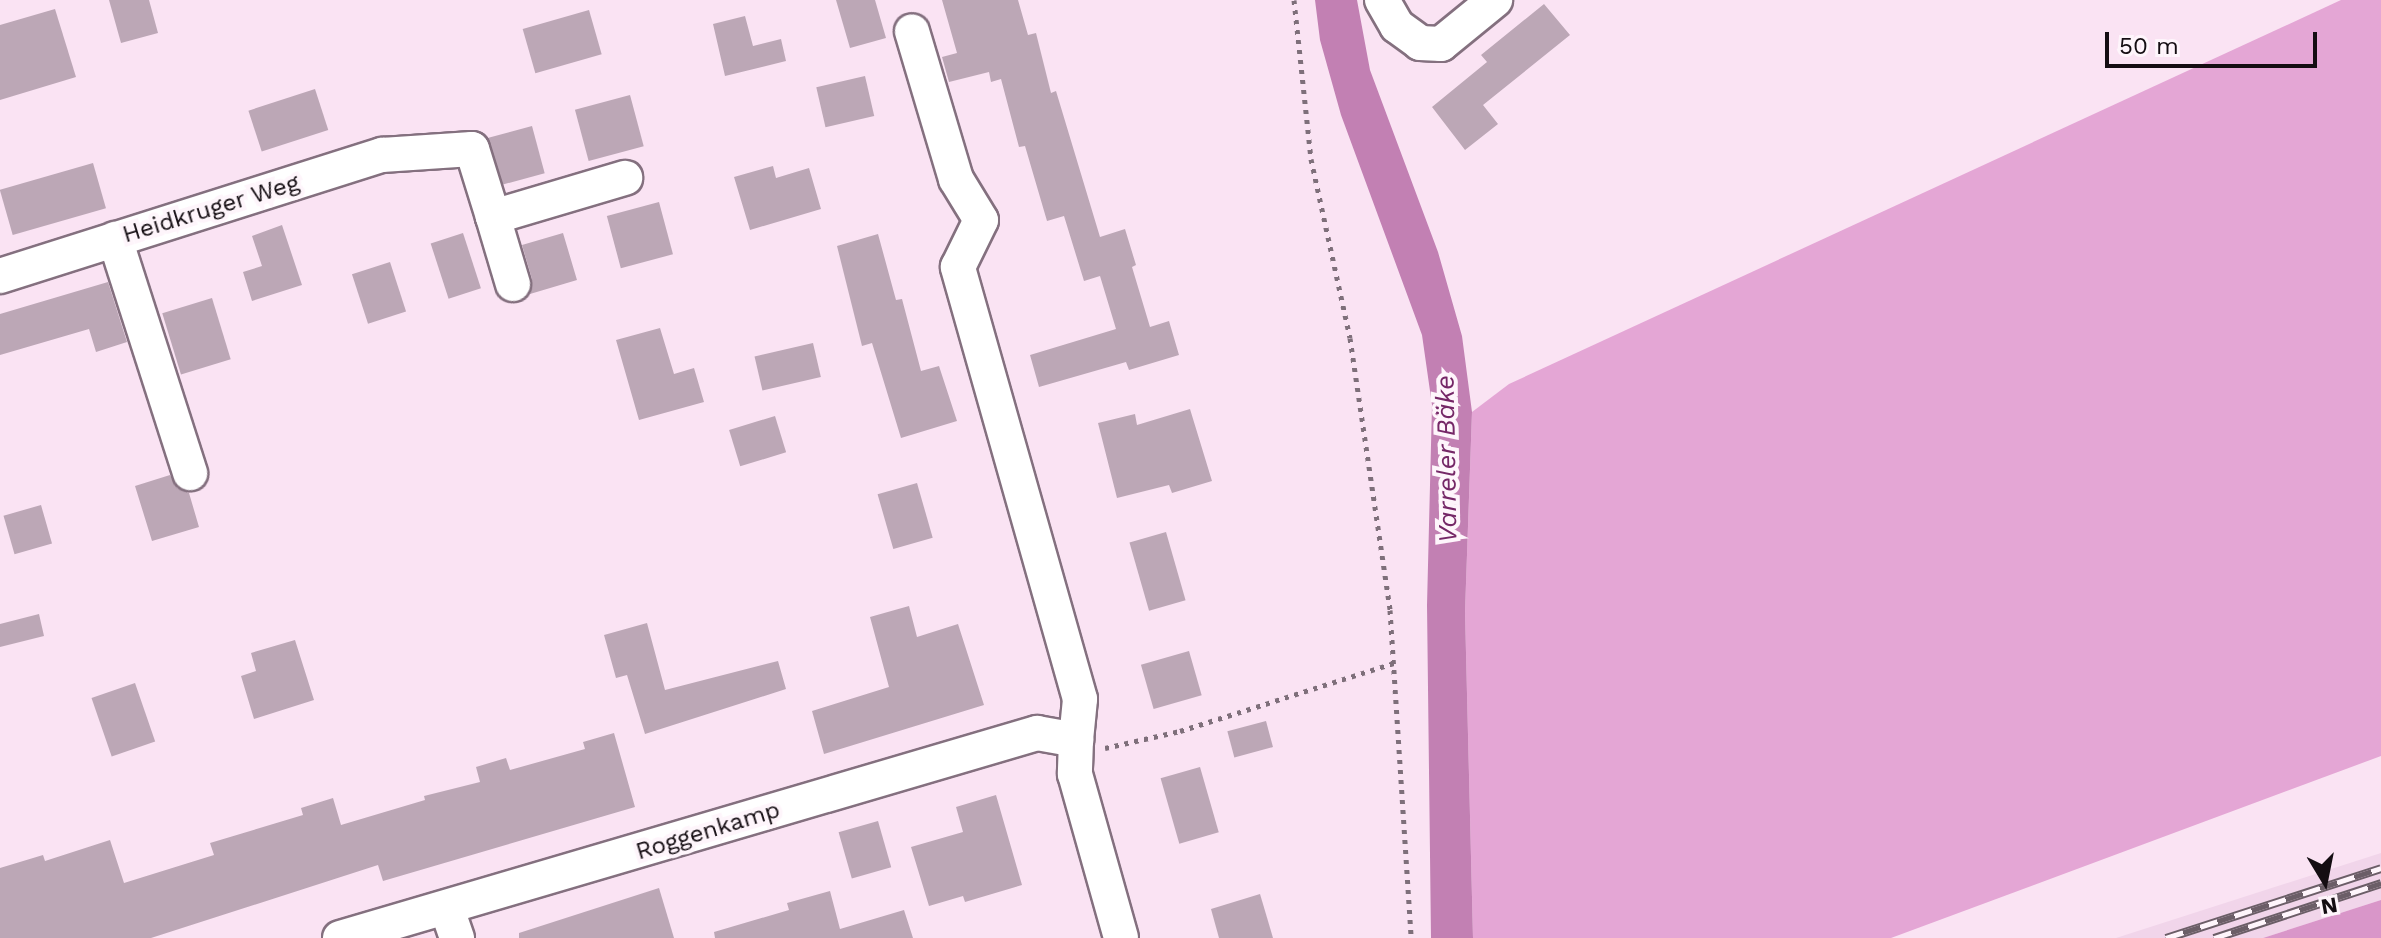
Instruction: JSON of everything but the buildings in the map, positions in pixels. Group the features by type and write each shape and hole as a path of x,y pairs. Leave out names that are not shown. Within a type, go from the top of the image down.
{"street":[{"path":"1382,0 1397,26 1420,43 1441,44 1495,0"},
{"path":"912,31 956,179 981,220 958,267 1080,699 1075,774 1121,938"},
{"name":"Heidkruger Weg","path":"0,276 382,155 472,149 493,217"},
{"path":"513,284 493,217 625,178"},
{"path":"115,239 190,473"},
{"name":"Roggenkamp","path":"340,938 452,923 1037,733 1076,740"}],"path":[{"path":"1294,0 1311,159 1350,338 1395,663 1411,938"},
{"path":"1076,740 1109,749 1395,663"}],"shaded area":[{"path":"2341,0 2381,0 2381,756 1891,938 1473,938 1465,612 1472,412 1509,384"},
{"path":"2381,853 2381,900 2263,938 2116,938"},
{"path":"2381,900 2381,938 2263,938"}],"water":[{"name":"Varreler Bäke","path":"1315,0 1357,0 1370,70 1438,252 1462,336 1472,412 1465,612 1473,938 1431,938 1427,605 1432,405 1422,335 1341,115 1320,40"}],"railway":[{"path":"2166,938 2381,868"},
{"path":"2214,938 2381,883"}]}
